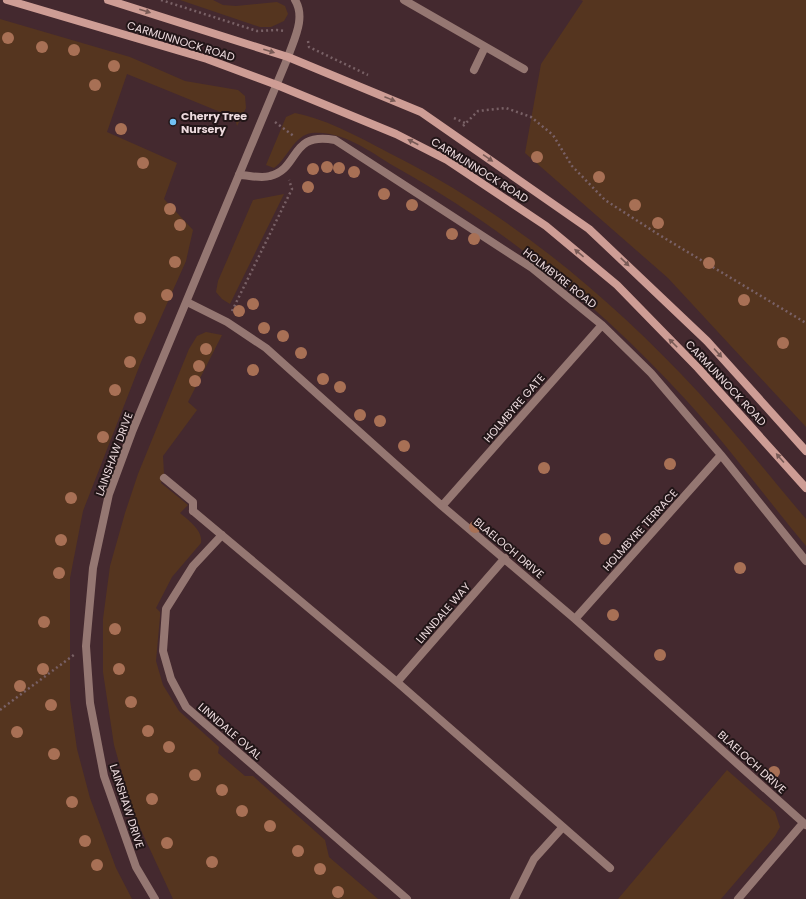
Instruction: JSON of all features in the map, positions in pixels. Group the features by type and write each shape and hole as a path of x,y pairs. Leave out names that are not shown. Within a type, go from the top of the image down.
{"main road":[{"name":"CARMUNNOCK ROAD","path":"7,0 207,59 277,85 396,134 447,160 546,226 622,291 703,374 806,488"},
{"name":"CARMUNNOCK ROAD","path":"108,0 288,57 421,112 589,229 708,341 806,451"}],"street":[{"name":"LAINSHAW DRIVE","path":"154,899 136,868 104,776 90,703 86,646 94,568 109,494 132,432 239,175 266,115 288,57 300,19 298,5 295,0"},
{"path":"404,0 524,69"},
{"path":"474,70 485,47"},
{"name":"HOLMBYRE ROAD","path":"302,144 322,138 335,140 532,268 602,325 651,373 721,455 806,561"},
{"path":"239,175 270,176 284,168 302,144"},
{"name":"BLAELOCH DRIVE","path":"187,302 227,322 266,348 442,506 575,619 804,824"},
{"name":"HOLMBYRE GATE","path":"442,506 602,325"},
{"name":"HOLMBYRE TERRACE","path":"575,619 721,455"},
{"path":"164,478 193,502 193,511 397,682 562,828 610,868"},
{"name":"LINNDALE OVAL","path":"222,535 193,566 166,609 163,651 171,679 186,707 407,899"},
{"name":"LINNDALE WAY","path":"397,682 505,558"},
{"path":"738,899 804,824"},
{"path":"514,899 534,859 562,828"}],"path":[{"path":"456,136 465,123 478,112 506,108 531,117 553,135 572,166 605,200 661,236 806,323"},
{"path":"266,115 298,139 302,144"},
{"path":"227,322 292,189 284,168"},
{"path":"0,710 86,646"}],"shaded area":[{"path":"180,0 213,0 223,5 236,6 277,2 285,6 288,14 284,21 271,27 260,27"},
{"path":"581,0 806,0 806,427 668,278 525,153 541,64 583,1"},
{"path":"0,19 130,57 185,81 238,90 245,96 246,108 237,126 235,118 127,74 107,132 177,163 164,199 193,230 186,261 141,362 83,511 70,578 70,700 77,749 90,798 116,868 132,899 0,899"},
{"path":"295,113 334,125 395,156 479,204 557,260 594,291 665,357 698,392 806,519 806,546 717,435 654,366 587,303 552,273 478,218 358,144 335,135 312,133 306,135 296,142 279,164 274,168 266,165 286,117"},
{"path":"284,194 230,304 222,299 216,292 218,281 253,200"},
{"path":"206,332 222,335 188,402 197,410 163,456 164,474 161,483 188,505 180,513 198,530 201,543 172,577 156,608 160,612 160,617 156,661 163,685 179,711 219,747 218,753 245,776 253,776 325,840 329,857 378,899 173,899 134,815 114,745 103,672 103,619 110,566 138,474 189,349 197,336"},
{"path":"727,770 775,812 780,827 775,836 721,899 618,899"}],"place":[{"name":"Cherry Tree Nursery","path":"173,122"}]}
